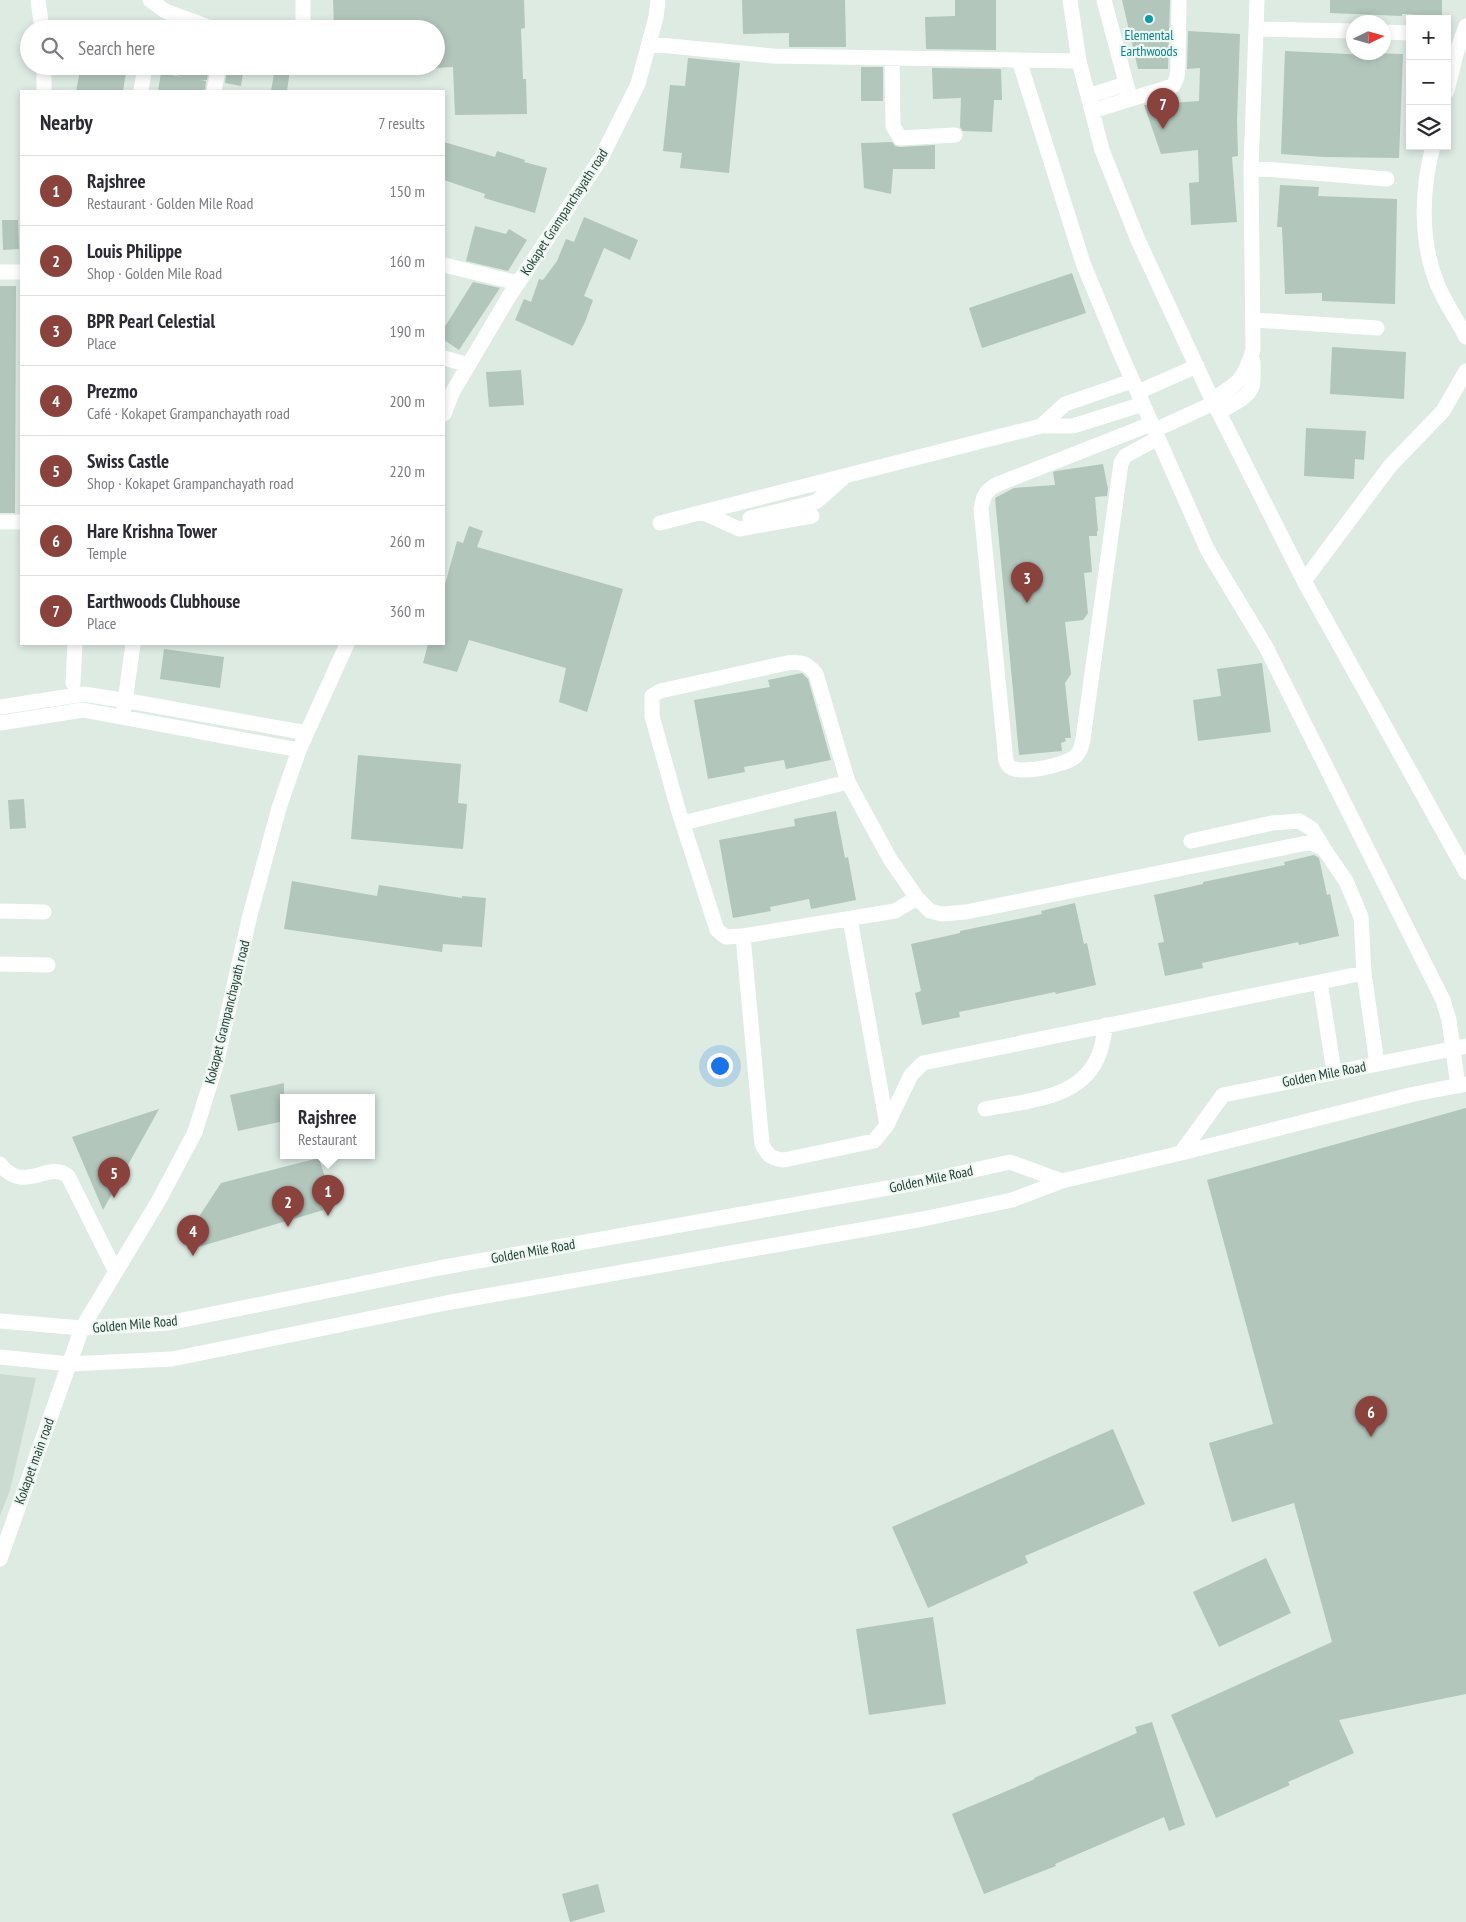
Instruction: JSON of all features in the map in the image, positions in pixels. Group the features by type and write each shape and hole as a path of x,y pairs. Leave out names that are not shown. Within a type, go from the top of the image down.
{"street":[{"path":"38,0 41,20"},
{"path":"150,0 165,11 190,20"},
{"path":"303,0 303,20"},
{"name":"Kokapet Grampanchayath road","path":"445,411 452,393 518,283 601,158 638,84 656,18 658,0"},
{"path":"1070,0 1079,61 1102,150 1135,232 1215,405 1304,581 1466,872"},
{"path":"1104,0 1128,91"},
{"path":"1090,104 1128,91 1173,86 1177,77 1178,67 1179,0"},
{"path":"1155,431 1125,456 1118,475 1080,750 1075,757 1067,762 1025,770 1009,767 1004,751 980,509 983,497 989,489 998,484 1112,439 1155,431 1215,405 1237,384 1246,371 1253,350 1251,168 1257,0"},
{"path":"1451,75 1466,26"},
{"path":"1256,29 1346,32"},
{"path":"1391,32 1406,33"},
{"path":"649,44 773,56 1079,61"},
{"path":"892,58 893,126 900,138 954,136"},
{"path":"0,1357 69,1364 122,1363 172,1359 446,1303 923,1219 1012,1200 1062,1180 1181,1153 1414,1094 1462,1085 1459,1047 1443,1000 1266,647 1208,551 1138,393 1083,263 1019,60"},
{"path":"44,75 44,90"},
{"path":"141,90 144,75"},
{"path":"214,90 217,75"},
{"path":"1431,150 1424,209 1428,251 1438,286 1466,337"},
{"path":"1251,168 1387,179"},
{"path":"445,264 518,283"},
{"path":"0,272 20,272"},
{"path":"1253,320 1377,328"},
{"path":"445,358 469,365"},
{"path":"660,523 1041,426 1073,426 1197,366"},
{"path":"1304,581 1390,466 1443,411 1466,371"},
{"path":"1041,426 1065,404 1138,393"},
{"path":"1112,439 1122,460"},
{"path":"743,519 817,501 845,477"},
{"path":"704,513 739,529 812,516"},
{"path":"0,522 20,522"},
{"path":"73,683 75,645"},
{"path":"123,717 133,645"},
{"name":"Kokapet Grampanchayath road","path":"69,1364 82,1328 159,1200 195,1132 216,1065 250,915 271,838 299,750 346,645"},
{"path":"917,898 895,911 743,936 726,937 717,930 683,823 652,716 652,696 660,691 787,663 800,662 809,665 816,674 848,782 890,858 917,898 930,911 942,914 966,912 1302,844 1311,843 1324,849"},
{"path":"0,707 84,694 307,733"},
{"path":"0,723 83,710 299,750"},
{"path":"683,823 848,782"},
{"path":"1192,841 1272,823 1299,820 1312,829 1346,881 1361,918 1364,973 1377,1064"},
{"path":"0,911 44,912"},
{"path":"850,919 887,1125"},
{"path":"743,936 762,1137 766,1153 774,1160 784,1160 874,1141 887,1125 911,1075 923,1063 1364,973"},
{"path":"0,964 48,965"},
{"path":"1320,982 1334,1072"},
{"path":"985,1109 1050,1096 1078,1084 1087,1076 1097,1059 1106,1026"},
{"name":"Golden Mile Road","path":"1181,1153 1223,1095 1459,1047"},
{"name":"Golden Mile Road","path":"0,1321 82,1328 168,1323 439,1268 916,1184 1010,1162 1062,1180"},
{"path":"0,1164 18,1178 59,1172 68,1176 116,1272"},
{"name":"Kokapet main road","path":"0,1559 69,1364"}],"shaded area":[{"path":"0,1374 36,1378 10,1490 0,1516"}],"building":[{"path":"333,0 524,0 525,28 521,29 523,79 526,79 527,114 455,115 453,67 445,67 445,20 334,20"},
{"path":"742,0 845,0 846,47 789,47 789,33 743,34"},
{"path":"955,0 996,0 996,50 926,49 925,17 955,16"},
{"name":"Elemental Earthwoods","path":"1122,0 1170,0 1168,69 1138,69"},
{"path":"1330,0 1442,0 1442,15 1402,14 1402,16 1330,13"},
{"path":"1188,31 1240,34 1237,120 1238,156 1232,157 1237,222 1191,225 1189,183 1199,182 1198,150 1161,154 1144,105 1199,101 1200,68 1187,69"},
{"path":"1285,51 1346,54 1346,60 1391,60 1391,54 1403,54 1399,158 1324,157 1281,154"},
{"path":"688,58 740,63 729,173 680,168 682,153 663,151 670,85 685,86"},
{"path":"861,67 883,67 883,101 861,101"},
{"path":"932,68 1001,69 1002,100 994,100 992,132 963,131 960,127 961,98 933,99"},
{"path":"79,75 126,75 123,90 76,90"},
{"path":"161,75 182,77 176,75 208,75 207,80 201,80 206,81 205,90 158,90"},
{"path":"226,75 243,75 241,86 225,83"},
{"path":"274,75 289,75 287,90 271,90"},
{"path":"445,142 495,157 497,151 525,160 524,162 547,168 535,213 484,198 485,194 445,180"},
{"path":"892,142 895,146 900,147 935,145 935,169 893,169 891,194 864,188 861,143"},
{"path":"1280,185 1319,187 1318,196 1397,199 1395,304 1322,301 1322,293 1285,294 1282,227 1277,227"},
{"path":"584,217 638,240 630,260 604,248 584,296 593,300 573,346 515,320 524,299 531,302 539,279 543,280 557,261 566,239 574,242"},
{"path":"2,220 18,220 19,249 3,250"},
{"path":"475,226 506,234 509,229 527,240 508,271 466,261"},
{"path":"1072,273 1086,313 982,348 969,308"},
{"path":"473,282 500,288 459,350 445,341 445,326"},
{"path":"0,286 16,286 15,513 0,513"},
{"path":"1332,347 1406,352 1404,399 1330,394"},
{"path":"521,370 524,405 489,407 486,372"},
{"path":"1306,428 1366,431 1364,460 1355,459 1354,479 1304,476"},
{"path":"1103,464 1108,489 1107,496 1095,497 1098,531 1097,536 1089,536 1092,572 1084,573 1088,613 1083,620 1065,622 1071,674 1065,683 1071,738 1065,738 1066,741 1061,743 1062,751 1019,755 995,498 1014,488 1055,485 1053,472 1056,471"},
{"path":"469,526 483,531 477,547 623,589 587,712 559,702 566,668 469,640 457,672 423,663 428,645 445,645 445,584 457,541 463,543"},
{"path":"164,649 224,657 220,688 160,679"},
{"path":"1262,663 1271,732 1198,741 1193,700 1221,696 1217,669"},
{"path":"802,673 808,679 831,760 786,769 784,760 744,767 745,772 708,779 694,700 770,687 768,680"},
{"path":"358,755 461,764 458,803 467,804 463,849 351,839"},
{"path":"24,799 26,828 10,829 8,800"},
{"path":"836,811 845,858 848,857 856,900 811,909 809,899 770,907 771,911 733,918 719,840 795,826 794,819"},
{"path":"1314,855 1319,858 1327,895 1330,894 1339,936 1299,945 1298,942 1202,963 1203,968 1165,976 1158,943 1164,942 1154,895 1203,884 1203,882 1285,865 1284,862"},
{"path":"292,881 377,896 379,885 462,898 462,896 486,898 482,947 443,944 442,952 284,929"},
{"path":"1075,903 1084,944 1087,943 1096,985 959,1012 960,1017 922,1025 915,993 921,991 911,944 960,933 960,931 1042,914 1041,911"},
{"path":"284,1083 284,1094 280,1094 280,1122 238,1131 230,1095"},
{"path":"1466,1108 1466,1694 1339,1720 1354,1753 1288,1782 1290,1785 1216,1818 1171,1715 1332,1642 1294,1503 1232,1522 1209,1443 1273,1424 1207,1180"},
{"path":"159,1109 103,1210 72,1137"},
{"path":"319,1159 334,1207 188,1250 185,1238 221,1183"},
{"path":"1113,1429 1145,1504 1025,1556 1028,1563 928,1608 892,1527"},
{"path":"1266,1558 1291,1613 1219,1647 1193,1592"},
{"path":"933,1617 946,1704 869,1715 856,1629"},
{"path":"1152,1722 1185,1825 1169,1831 1164,1817 1055,1864 1056,1866 984,1894 952,1814 1137,1733 1135,1727"},
{"path":"598,1884 605,1912 570,1922 562,1894"}],"place":[{"name":"Elemental Earthwoods","path":"1149,19"},
{"name":"Earthwoods Clubhouse","path":"1163,129"},
{"name":"BPR Pearl Celestial","path":"1027,603"},
{"name":"Swiss Castle","path":"114,1198"},
{"name":"Rajshree","path":"328,1216"},
{"name":"Louis Philippe","path":"288,1227"},
{"name":"Prezmo","path":"193,1256"},
{"name":"Hare Krishna Tower","path":"1371,1437"}]}
